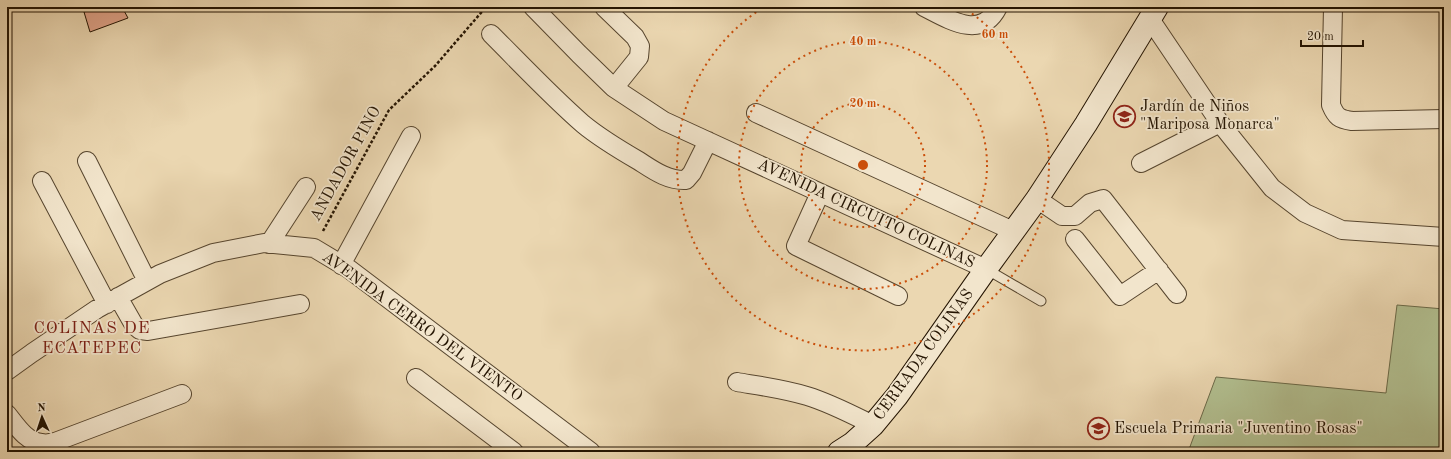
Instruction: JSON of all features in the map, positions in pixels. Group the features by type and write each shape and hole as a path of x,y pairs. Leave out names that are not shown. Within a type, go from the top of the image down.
{"main road":[{"name":"AVENIDA CIRCUITO COLINAS","path":"986,269 1037,199 1086,124 1154,13"},
{"name":"CERRADA COLINAS","path":"839,452 853,444 897,396 986,269"}],"street":[{"name":"AVENIDA CIRCUITO COLINAS","path":"533,7 614,88 664,121 986,269"},
{"path":"604,7 635,37 640,46 638,57 614,88"},
{"path":"924,7 956,23 970,26 984,22 994,14 998,7"},
{"path":"1332,7 1331,105 1335,114 1341,120 1444,119"},
{"path":"1154,13 1220,123 1272,188 1305,213 1342,230 1444,237"},
{"path":"492,34 561,104 584,125 656,172 675,180 686,180 692,173 708,141"},
{"path":"756,112 1013,231"},
{"path":"1141,163 1220,123"},
{"path":"341,265 411,136"},
{"path":"87,161 147,281"},
{"path":"42,181 112,301 140,330 148,331 300,304"},
{"path":"269,244 306,187"},
{"path":"820,192 796,246 898,296"},
{"path":"1037,199 1062,216 1075,216 1090,203 1103,199 1177,294"},
{"path":"1075,239 1120,296 1159,270"},
{"name":"AVENIDA CERRO DEL VIENTO","path":"7,371 38,348 112,301 160,274 213,253 264,243 314,248 341,265 591,452"},
{"path":"416,378 514,452"},
{"path":"737,382 774,388 807,396 843,410 872,425"},
{"path":"7,414 20,431 30,439 42,443 55,442 182,394"}],"lane":[{"path":"986,269 1041,301"}],"path":[{"name":"ANDADOR PINO","path":"314,248 389,110 435,66 486,7"}],"green space":[{"path":"1397,305 1444,309 1444,452 1188,452 1216,377 1386,393"}],"building":[{"path":"102,7 122,7 128,18 90,32 84,12"}],"place":[{"name":"Jardín de Niños \"Mariposa Monarca\"","path":"1124,116"},
{"name":"Escuela Primaria \"Juventino Rosas\"","path":"1099,429"}],"district":[{"name":"COLINAS DE ECATEPEC","path":"92,338"}]}
